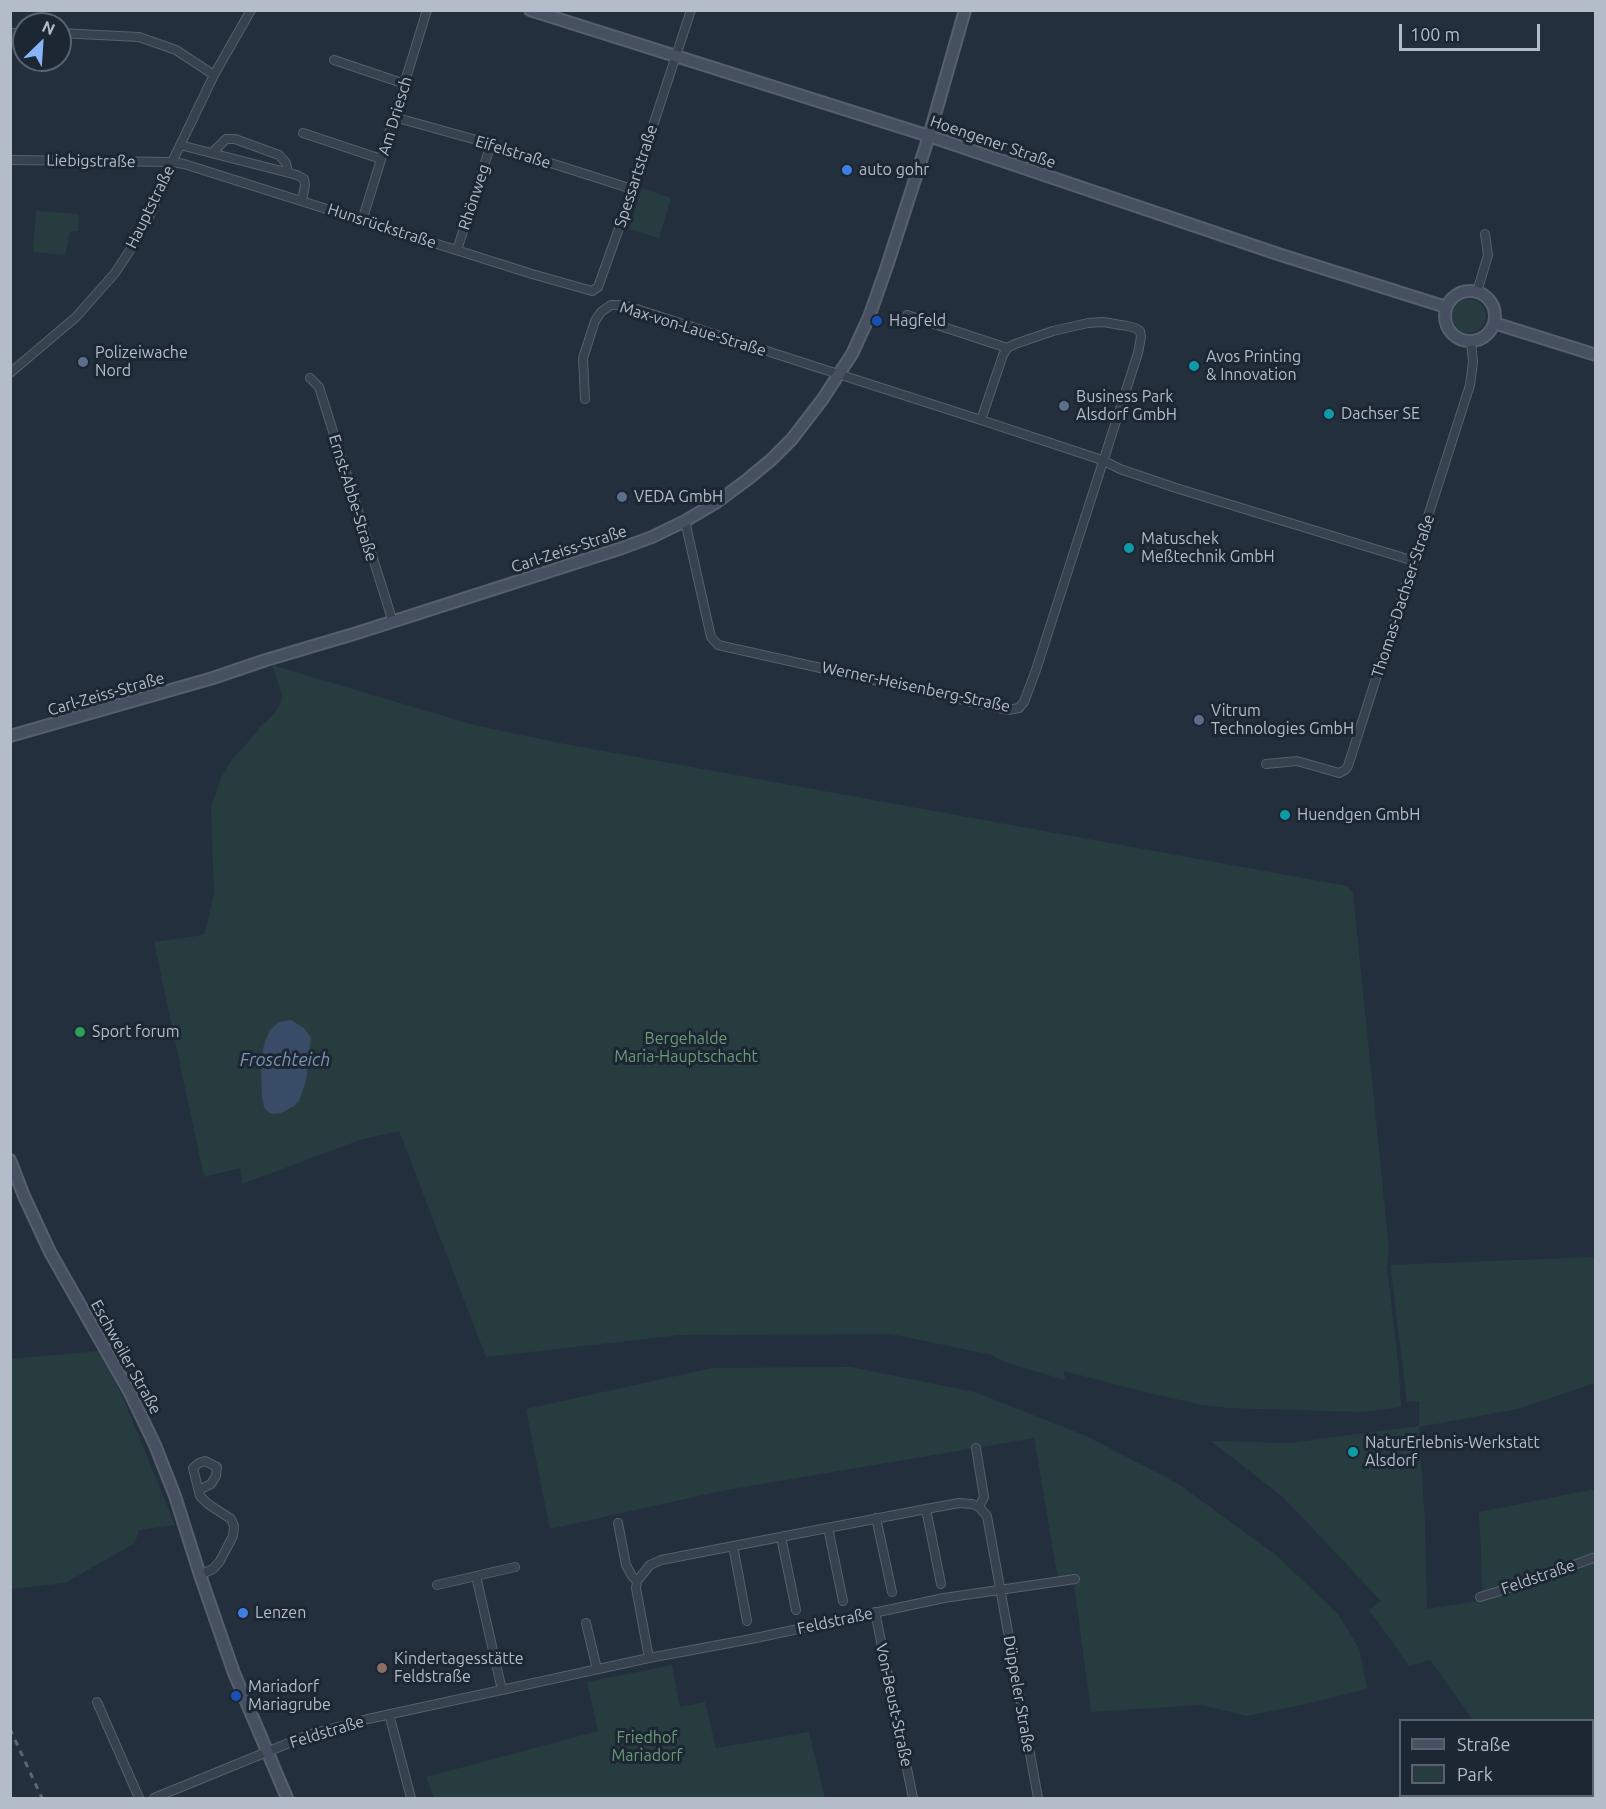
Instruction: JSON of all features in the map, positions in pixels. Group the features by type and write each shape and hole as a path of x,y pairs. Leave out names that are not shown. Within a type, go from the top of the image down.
{"street":[{"name":"Hauptstraße","path":"10,374 80,313 115,273 134,244 214,75 251,10"},
{"name":"Am Driesch","path":"362,221 428,10"},
{"name":"Hoengener Straße","path":"530,10 929,136 1281,255 1446,307"},
{"name":"Spessartstraße","path":"592,291 598,286 691,10"},
{"name":"Carl-Zeiss-Straße","path":"10,736 213,678 610,552 652,537 717,502 771,460 792,439 822,400 852,354 869,317 924,152 965,10"},
{"path":"72,34 140,37 176,50 214,75"},
{"path":"334,60 405,84"},
{"name":"Eifelstraße","path":"394,117 491,144 632,189"},
{"path":"303,133 381,159"},
{"path":"213,152 226,139 235,139 279,155 286,164 288,172"},
{"name":"Rhönweg","path":"457,250 491,144"},
{"path":"180,145 288,172 304,179 302,201"},
{"name":"Liebigstraße","path":"10,160 172,162"},
{"name":"Hunsrückstraße","path":"172,162 585,291 592,291"},
{"path":"1477,292 1488,255 1485,234"},
{"path":"1467,291 1477,292 1492,304 1495,313 1494,323 1481,339 1471,342 1463,341 1449,332 1445,324 1446,307 1458,294 1467,291"},
{"name":"Max-von-Laue-Straße","path":"585,399 583,358 595,321 601,312 611,305 640,310 839,375"},
{"path":"907,315 1007,348 981,420"},
{"name":"Werner-Heisenberg-Straße","path":"685,521 711,637 718,645 1008,710 1019,708 1028,693 1142,337 1135,328 1103,322 1088,323 1053,331 1007,348"},
{"path":"1494,323 1596,355"},
{"name":"Thomas-Dachser-Straße","path":"1266,764 1297,761 1339,773 1345,770 1470,385 1473,362 1471,342"},
{"path":"839,375 1102,460 1120,469 1176,488 1414,561"},
{"name":"Ernst-Abbe-Straße","path":"310,378 319,387 393,622"},
{"name":"Eschweiler Straße","path":"10,1160 50,1252 129,1391 155,1445 175,1496 234,1673 286,1798"},
{"path":"649,1658 636,1588 637,1581 650,1565 661,1560 959,1503 979,1507 984,1497 976,1448"},
{"path":"199,1490 200,1496 231,1519 234,1526 233,1536 220,1562 213,1569 200,1575"},
{"name":"Düppeler Straße","path":"979,1507 987,1516 1038,1798"},
{"path":"926,1509 941,1584"},
{"path":"876,1518 892,1592"},
{"path":"618,1523 626,1565 637,1581"},
{"path":"828,1528 843,1601"},
{"path":"781,1537 796,1610"},
{"path":"733,1546 747,1621"},
{"name":"Feldstraße","path":"1480,1597 1596,1557"},
{"path":"437,1585 515,1567"},
{"path":"476,1576 502,1690"},
{"name":"Feldstraße","path":"154,1798 311,1734 389,1714 944,1598 1075,1578"},
{"name":"Von-Beust-Straße","path":"874,1612 913,1798"},
{"path":"586,1623 597,1670"},
{"path":"97,1702 139,1798"},
{"path":"389,1714 411,1798"}],"green space":[{"path":"642,188 671,198 659,238 629,229"},
{"path":"36,211 79,214 78,231 70,232 65,255 33,252"},
{"path":"1469,299 1481,304 1486,316 1481,328 1469,333 1457,328 1452,316 1457,304"},
{"name":"Bergehalde Maria-Hauptschacht","path":"272,665 474,725 565,744 1347,886 1353,893 1389,1249 1387,1266 1401,1407 1363,1412 1229,1408 1202,1405 1064,1371 1065,1380 1004,1362 992,1355 891,1334 681,1335 486,1357 399,1131 360,1140 242,1184 240,1168 204,1177 154,942 204,935 214,894 211,806 230,762 276,711 281,702 282,694"},
{"path":"1595,1257 1595,1383 1518,1409 1419,1427 1427,1609 1483,1600 1479,1512 1595,1489 1595,1551 1592,1553 1596,1563 1595,1798 1526,1797 1594,1797 1594,1719 1472,1719 1430,1660 1409,1666 1369,1610 1381,1601 1283,1497 1211,1441 1289,1443 1419,1426 1419,1401 1407,1402 1390,1265"},
{"path":"98,1351 121,1393 175,1525 139,1530 135,1543 65,1583 11,1589 11,1359"},
{"path":"851,1367 975,1392 1086,1436 1177,1483 1276,1555 1338,1614 1359,1648 1367,1689 1247,1716 1201,1705 1091,1712 1073,1577 1058,1579 1034,1438 721,1491 550,1529 526,1409 712,1368"},
{"name":"Friedhof Mariadorf","path":"672,1665 680,1707 705,1702 716,1748 809,1732 825,1798 434,1798 426,1777 598,1731 587,1682"}],"water":[{"name":"Froschteich","path":"291,1020 304,1028 311,1038 306,1081 299,1101 294,1106 281,1113 273,1114 264,1107 261,1058 270,1030 279,1022"}],"railway":[{"path":"10,1729 42,1798"}],"place":[{"name":"auto gohr","path":"847,170"},
{"name":"Hagfeld","path":"877,321"},
{"name":"Polizeiwache Nord","path":"83,362"},
{"name":"Avos Printing & Innovation","path":"1194,366"},
{"name":"Business Park Alsdorf GmbH","path":"1064,406"},
{"name":"Dachser SE","path":"1329,414"},
{"name":"VEDA GmbH","path":"622,497"},
{"name":"Matuschek Meßtechnik GmbH","path":"1129,548"},
{"name":"Vitrum Technologies GmbH","path":"1199,720"},
{"name":"Huendgen GmbH","path":"1285,815"},
{"name":"Sport forum","path":"80,1032"},
{"name":"NaturErlebnis-Werkstatt Alsdorf","path":"1353,1452"},
{"name":"Lenzen","path":"243,1613"},
{"name":"Kindertagesstätte Feldstraße","path":"382,1668"},
{"name":"Mariadorf Mariagrube","path":"236,1696"}]}
